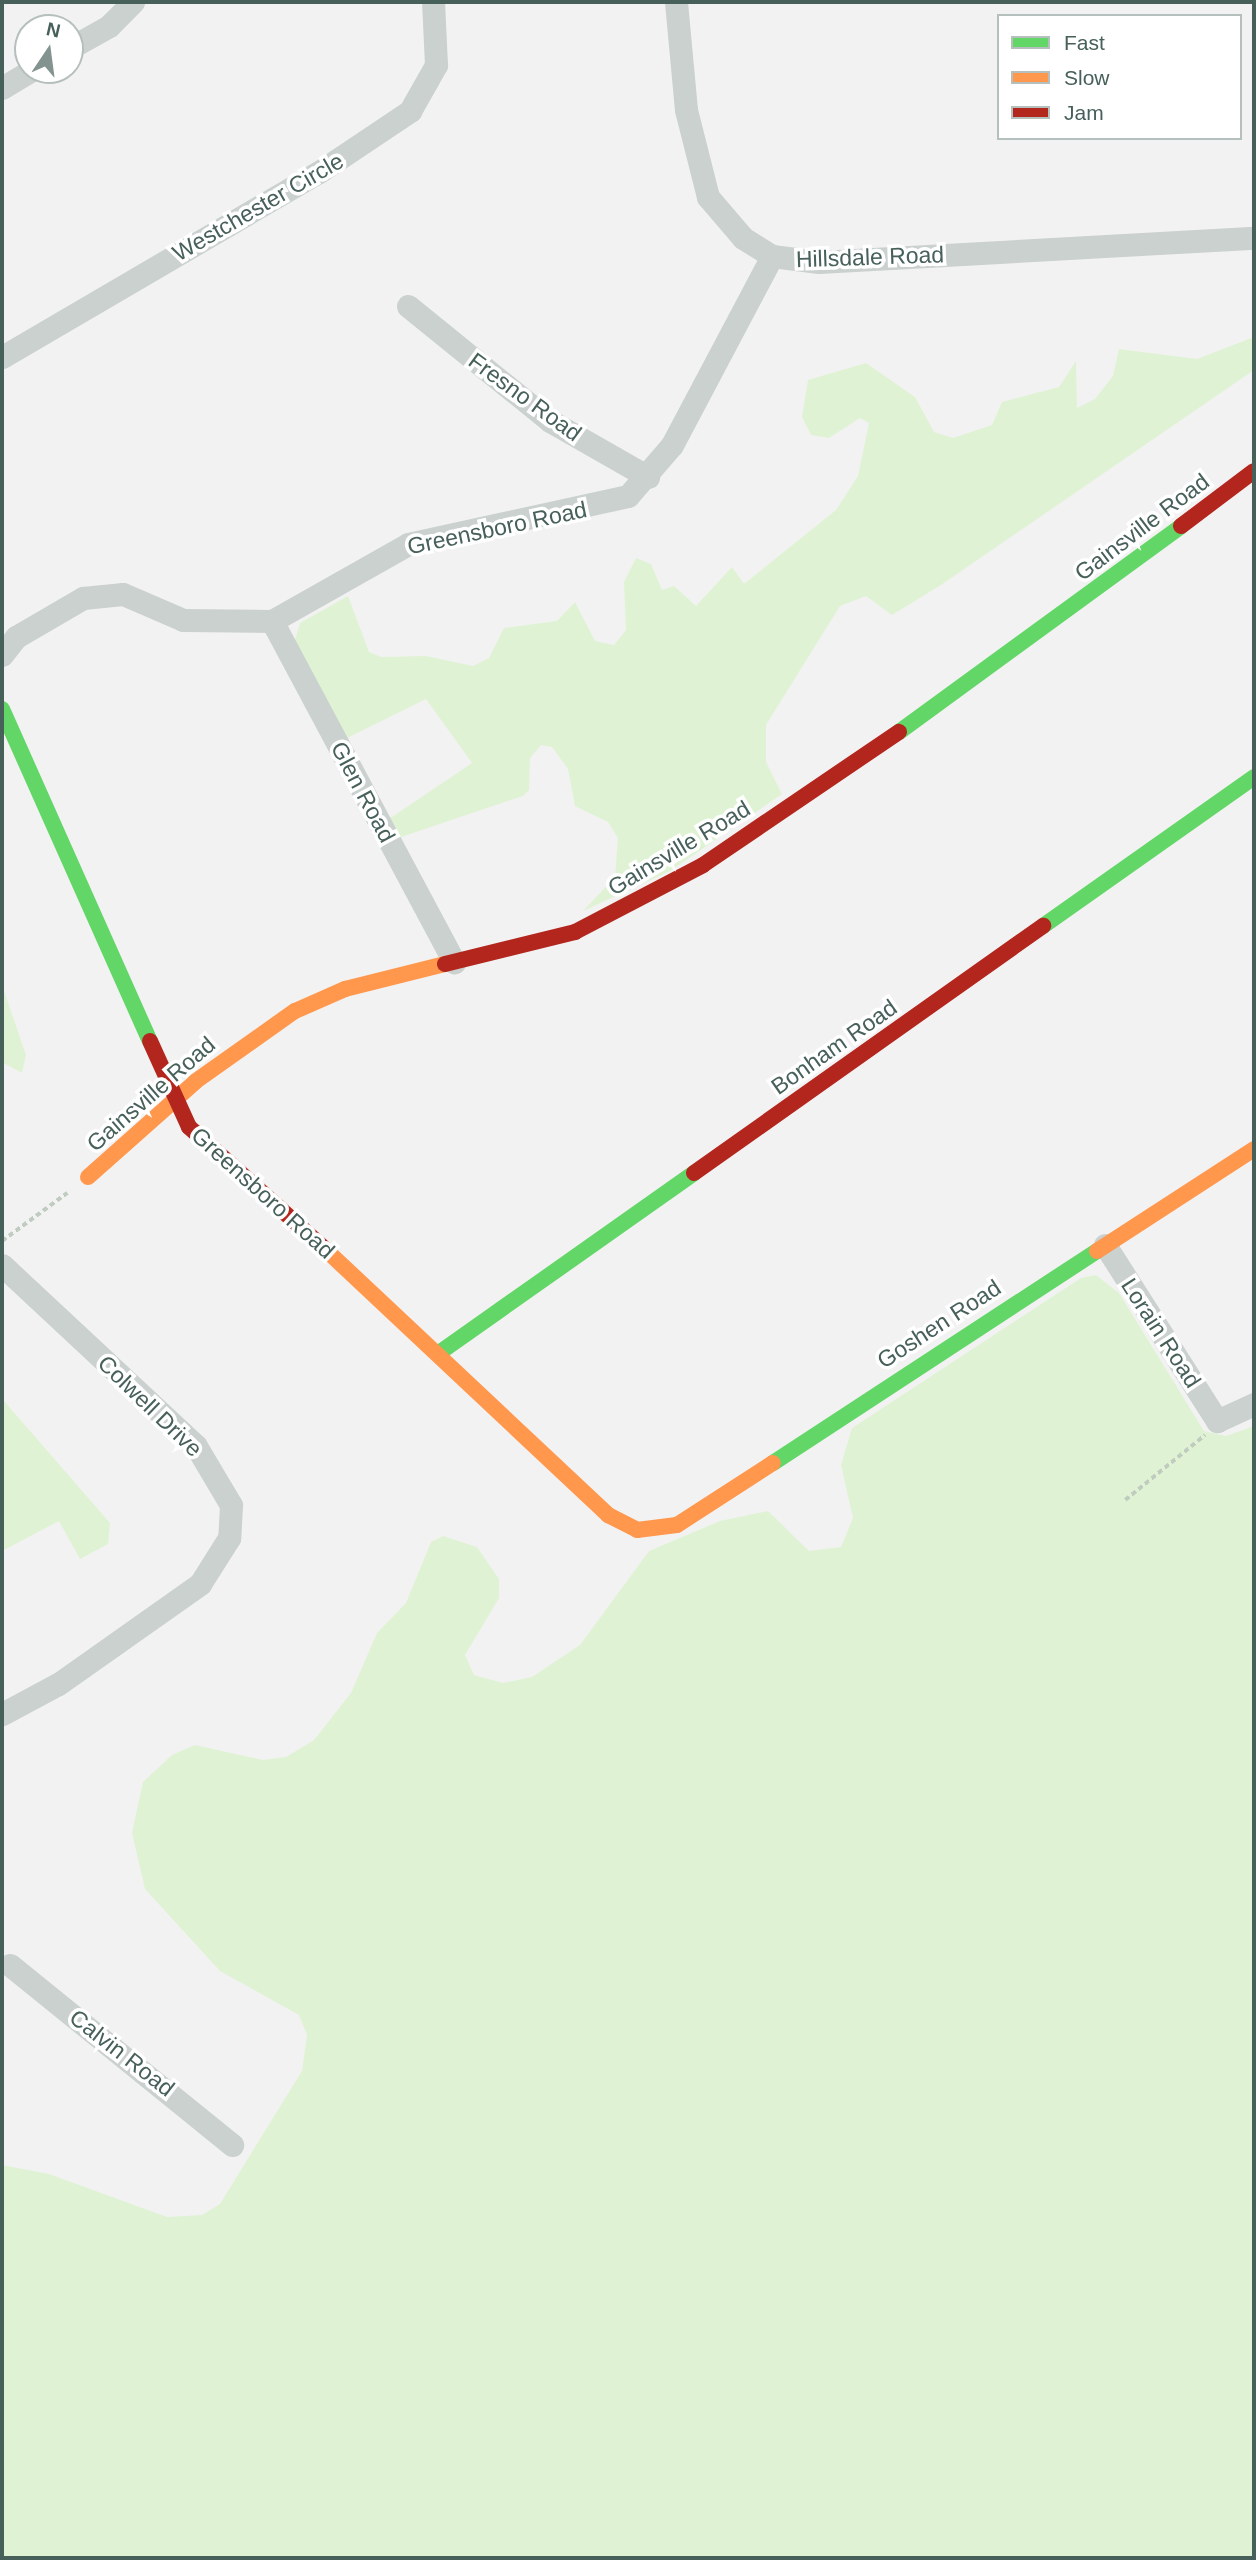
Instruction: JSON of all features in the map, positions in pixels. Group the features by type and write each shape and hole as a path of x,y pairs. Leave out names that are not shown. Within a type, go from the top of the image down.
{"street":[{"path":"84,40 109,26 133,2"},
{"name":"Westchester Circle","path":"2,357 319,172 410,111 436,65 433,2"},
{"name":"Hillsdale Road","path":"676,2 686,110 708,197 736,231 772,256 820,262 1254,238"},
{"name":"Greensboro Road","path":"272,621 408,544 594,508 628,496 648,477 741,325 772,256"},
{"name":"Fresno Road","path":"408,306 550,421 648,477"},
{"name":"Gainsville Road","path":"88,1177 209,1071 295,1011 345,989 575,932 702,865 960,691 1254,471"},
{"path":"2,654 16,637 83,598 104,593 123,594 183,620 272,621"},
{"name":"Glen Road","path":"272,621 454,962"},
{"name":"Greensboro Road","path":"2,709 176,1102 208,1149 439,1353 608,1515 648,1532"},
{"name":"Bonham Road","path":"439,1353 1254,778"},
{"name":"Goshen Road","path":"648,1532 677,1525 1254,1149"},
{"name":"Lorain Road","path":"1105,1245 1217,1421"},
{"name":"Colwell Drive","path":"2,1265 196,1446 231,1506 229,1538 200,1584 58,1684 2,1714"},
{"path":"1217,1421 1254,1404"},
{"name":"Calvin Road","path":"4,1964 232,2145"}],"path":[{"path":"2,1241 88,1177"},
{"path":"1125,1500 1217,1421"}],"green space":[{"path":"1254,337 1254,370 941,585 892,615 866,596 840,606 766,725 766,762 782,794 670,871 583,911 615,877 618,838 608,822 575,806 568,769 552,747 541,745 530,758 529,790 523,796 401,837 389,819 472,763 426,699 345,739 294,643 300,623 348,596 369,652 381,657 426,656 473,666 489,658 504,628 557,621 575,602 595,641 614,645 626,630 624,582 636,558 651,564 662,590 674,586 696,606 732,567 744,584 836,510 858,476 869,423 860,418 829,438 811,435 802,417 808,380 866,363 915,397 934,432 953,438 992,425 1002,402 1059,387 1076,361 1077,408 1095,399 1113,376 1119,349 1197,359"},
{"path":"2,985 26,1055 22,1073 2,1062"},
{"path":"1096,1275 1119,1293 1204,1431 1226,1436 1254,1426 1254,2558 2,2558 2,2165 49,2174 167,2217 202,2215 220,2204 302,2071 307,2035 299,2015 220,1971 145,1889 132,1833 143,1782 172,1755 195,1745 263,1760 286,1757 314,1740 351,1693 377,1633 406,1603 431,1542 443,1536 477,1547 499,1579 499,1598 465,1655 474,1675 503,1683 532,1677 580,1645 649,1551 720,1521 768,1511 809,1551 841,1547 853,1518 841,1465 852,1428 1081,1278"},
{"path":"4,1401 110,1523 108,1544 80,1559 59,1521 2,1551"}],"traffic: fast":[{"path":"899,732 1181,526"},
{"path":"2,709 150,1041"},
{"path":"1043,926 1254,777"},
{"path":"439,1353 694,1173"},
{"path":"773,1463 1097,1251"}],"traffic: slow":[{"path":"88,1177 196,1081 295,1011 345,989 445,964"},
{"path":"1097,1251 1254,1149"},
{"path":"326,1250 608,1515 637,1530 677,1525 773,1463"}],"traffic: jam":[{"path":"1181,526 1254,471"},
{"path":"445,964 575,932 703,865 899,732"},
{"path":"694,1173 1043,926"},
{"path":"150,1041 189,1127 326,1250"}]}
